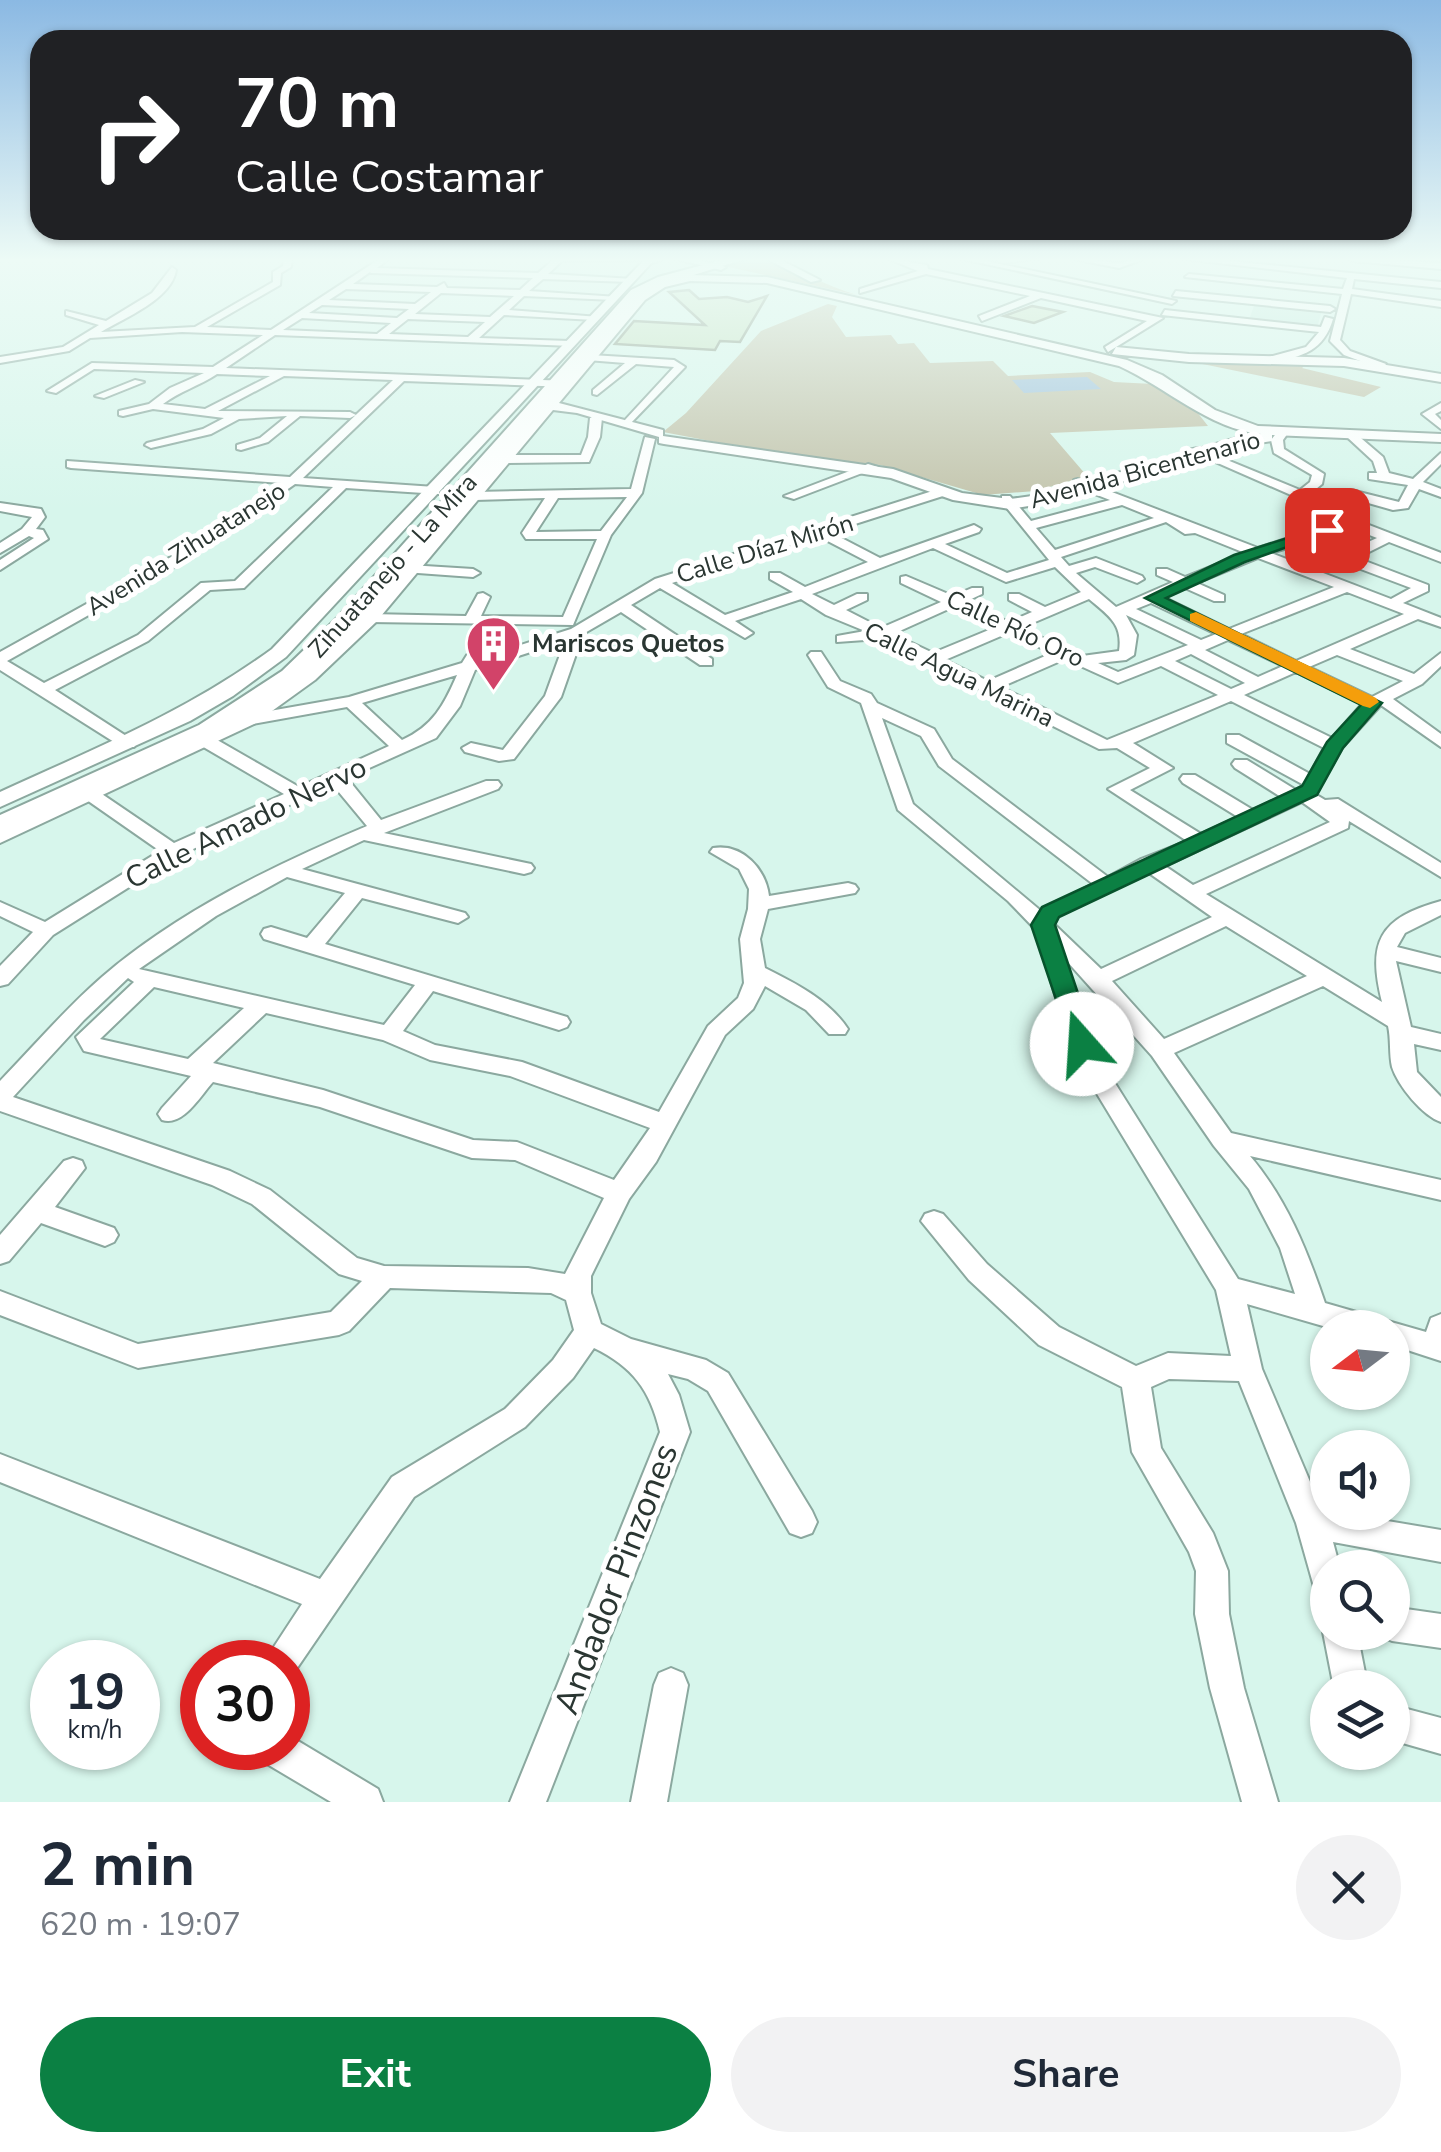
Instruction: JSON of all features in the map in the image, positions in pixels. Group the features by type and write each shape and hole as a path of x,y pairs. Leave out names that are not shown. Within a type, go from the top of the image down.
{"highway":[{"name":"Zihuatanejo - La Mira","path":"0,810 194,724 261,683 304,648 540,400 564,354 575,342"},
{"name":"Zihuatanejo - La Mira","path":"0,824 178,743 269,692 306,663 462,492 591,342"}],"main road":[{"path":"564,354 574,342"},
{"path":"0,800 128,743 226,692 279,653 462,492 506,459 540,400 591,358 601,342"},
{"path":"1064,342 1108,352 1189,358 1379,360 1441,378"},
{"path":"1067,342 1108,352"},
{"path":"1071,342 1108,352 1210,413 1280,435"},
{"path":"1123,364 1143,360 1140,354"},
{"path":"1156,378 1162,364 1189,358"},
{"path":"540,400 657,437 748,454 870,468"},
{"path":"540,400 628,422 657,437"},
{"name":"Avenida Bicentenario","path":"1198,452 1221,434 1210,413"},
{"path":"1221,434 1244,441"},
{"name":"Avenida Bicentenario","path":"870,468 942,492 1008,501 1280,435 1441,438"},
{"name":"Avenida Bicentenario","path":"870,468 1008,501"},
{"path":"0,836 206,741 247,720 288,692 370,618 462,492"}],"street":[{"path":"182,409 130,420 122,415 153,406 259,342"},
{"path":"485,342 564,354"},
{"path":"1108,352 1123,342"},
{"path":"1312,350 1318,342"},
{"path":"1337,342 1347,353"},
{"path":"15,345 74,343"},
{"path":"0,360 58,350 74,343"},
{"path":"1274,359 1312,350 1379,360"},
{"path":"591,358 678,365 628,422"},
{"path":"597,392 633,361"},
{"path":"52,391 92,366 396,378 540,400"},
{"path":"124,392 158,368"},
{"path":"209,410 283,373"},
{"name":"Avenida Zihuatanejo","path":"0,649 147,567 287,481 350,415 396,378"},
{"name":"Avenida Zihuatanejo","path":"0,661 173,562 287,481 396,378"},
{"path":"100,396 139,382"},
{"path":"153,406 236,416 298,407 350,415"},
{"path":"1441,406 1428,414 1441,426"},
{"path":"241,446 264,440 298,407"},
{"path":"506,459 585,459 594,438 588,414"},
{"path":"151,445 206,432 236,416"},
{"path":"1280,435 1278,450 1318,474 1316,484 1301,495"},
{"path":"470,748 508,755 553,698 575,605 605,535 636,493 657,437"},
{"path":"1357,437 1379,460 1378,476 1441,494"},
{"path":"1198,452 1346,513"},
{"path":"1351,494 1400,506 1414,484 1441,456"},
{"path":"70,464 342,486 554,496 636,493"},
{"path":"790,496 870,468"},
{"path":"1083,485 1441,623"},
{"path":"42,690 143,638 206,586 236,586 342,486"},
{"name":"Calle Díaz Mirón","path":"471,661 599,617 660,582 942,492"},
{"path":"554,496 529,533 531,536 605,535"},
{"path":"1027,526 1121,500"},
{"path":"1008,501 1089,594 1198,648 1257,683"},
{"path":"1316,503 1328,514 1441,558"},
{"path":"0,507 36,512 37,522 0,549"},
{"path":"935,544 998,575 1014,578 1173,521 1240,558"},
{"name":"Calle Río Oro","path":"723,620 974,529"},
{"path":"1121,611 1240,558 1327,530"},
{"path":"0,566 41,539 38,533 26,532"},
{"path":"820,532 881,564"},
{"path":"1364,549 1387,538"},
{"path":"1297,540 1423,588 1392,603"},
{"path":"1059,563 1096,562 1137,579"},
{"path":"409,569 474,573"},
{"path":"1162,572 1220,598"},
{"name":"Calle Agua Marina","path":"775,576 830,612 933,659 1098,744 1120,743 1164,768 1117,789 1200,841"},
{"name":"Calle Río Oro","path":"906,580 1123,678 1162,661"},
{"path":"660,582 745,633"},
{"path":"1162,661 1349,586"},
{"path":"842,639 880,634 977,591"},
{"path":"933,659 1089,594"},
{"path":"1409,596 1441,608"},
{"path":"830,612 862,597"},
{"path":"472,620 483,598"},
{"path":"1014,598 1043,612"},
{"path":"1153,598 1377,701 1441,742"},
{"path":"619,604 706,662"},
{"path":"575,605 581,614 599,617"},
{"path":"1084,660 1126,654 1129,635 1121,611"},
{"path":"1120,743 1417,614"},
{"path":"370,618 572,627"},
{"path":"1339,650 1416,681"},
{"path":"988,688 1066,653"},
{"path":"816,655 834,684 928,732 944,762 1108,886"},
{"path":"1310,1518 1248,1369 1229,1288 1097,1074 1075,1025 1043,925 1050,912 1306,792 1334,746 1377,701 1416,681 1441,658"},
{"path":"0,661 128,743"},
{"path":"288,692 308,701 322,700 471,661"},
{"path":"247,720 351,701 471,661"},
{"name":"Calle Amado Nervo","path":"0,979 46,930 173,851 430,734 443,721 471,661"},
{"path":"1162,661 1334,746"},
{"path":"351,701 402,749"},
{"path":"868,702 904,806 1043,925 1098,979 1160,1050 1223,1140 1258,1182 1294,1248 1312,1308"},
{"path":"1232,739 1306,792 1441,871"},
{"path":"206,741 296,793"},
{"path":"1241,764 1306,792"},
{"path":"337,778 372,832 524,868"},
{"path":"1190,780 1252,817"},
{"path":"492,785 258,882 121,972 0,1099 222,1178 261,1197 348,1266 384,1277 555,1282 576,1292"},
{"path":"90,794 173,851"},
{"path":"1193,893 1350,819"},
{"path":"296,1640 404,1486 515,1418 563,1369 590,1332 576,1292 578,1276 619,1192 647,1155 716,1031 726,1017 750,998 758,973 750,936 760,904 758,884 734,854 720,852"},
{"path":"1148,864 1398,1026 1441,1042"},
{"path":"283,870 458,917"},
{"path":"311,947 358,890"},
{"path":"760,904 848,890"},
{"path":"0,908 46,930"},
{"path":"1441,908 1403,926 1389,937 1385,951 1400,1058 1408,1078 1441,1113"},
{"path":"1098,979 1227,918"},
{"path":"271,934 560,1022"},
{"path":"1385,951 1441,965"},
{"path":"121,972 388,1034 430,1052 514,1068 663,1123"},
{"path":"758,973 814,1005 837,1030"},
{"path":"1160,1050 1324,977"},
{"path":"150,979 87,1037 92,1044 323,1099 472,1149 516,1152 619,1192"},
{"path":"388,1034 430,980"},
{"path":"170,1114 202,1069 260,1006"},
{"path":"1223,1140 1441,1190"},
{"path":"0,1254 72,1168"},
{"path":"37,1210 104,1236"},
{"path":"934,1221 978,1272 1049,1336 1135,1380"},
{"path":"0,1303 138,1356 340,1323 384,1277"},
{"path":"1229,1288 1318,1310"},
{"name":"Andador Pinzones","path":"528,1802 675,1432 667,1394 632,1351 590,1332"},
{"path":"1410,1336 1440,1341"},
{"path":"632,1351 696,1370 718,1382 801,1522"},
{"path":"1135,1380 1168,1366 1248,1369"},
{"path":"1135,1380 1147,1452 1202,1544 1212,1571 1212,1614 1227,1688 1260,1802"},
{"path":"0,1468 325,1598"},
{"path":"1351,1530 1441,1546"},
{"path":"1410,1627 1441,1631"},
{"path":"649,1802 671,1685"},
{"path":"1410,1727 1441,1736"},
{"path":"310,1769 366,1802"}],"shaded area":[{"path":"751,342 897,342 914,343 930,363 993,361 1008,376 1090,372 1114,382 1153,384 1193,407 1208,426 1050,433 1087,476 1036,491 983,495 880,465 779,454 663,432 686,413"},
{"path":"1183,360 1308,363 1302,368 1381,387 1364,397"}],"water":[{"path":"1087,377 1101,389 1024,393 1012,380"}],"building":[{"path":"617,342 719,342 715,350"}],"slow traffic":[{"path":"1196,617 1370,702"}],"place":[{"name":"Mariscos Quetos","path":"493,693"}],"route":[{"path":"1082,1044 1043,925 1050,912 1310,790 1334,746 1372,703 1231,632 1153,598 1240,558 1327,530"}]}
